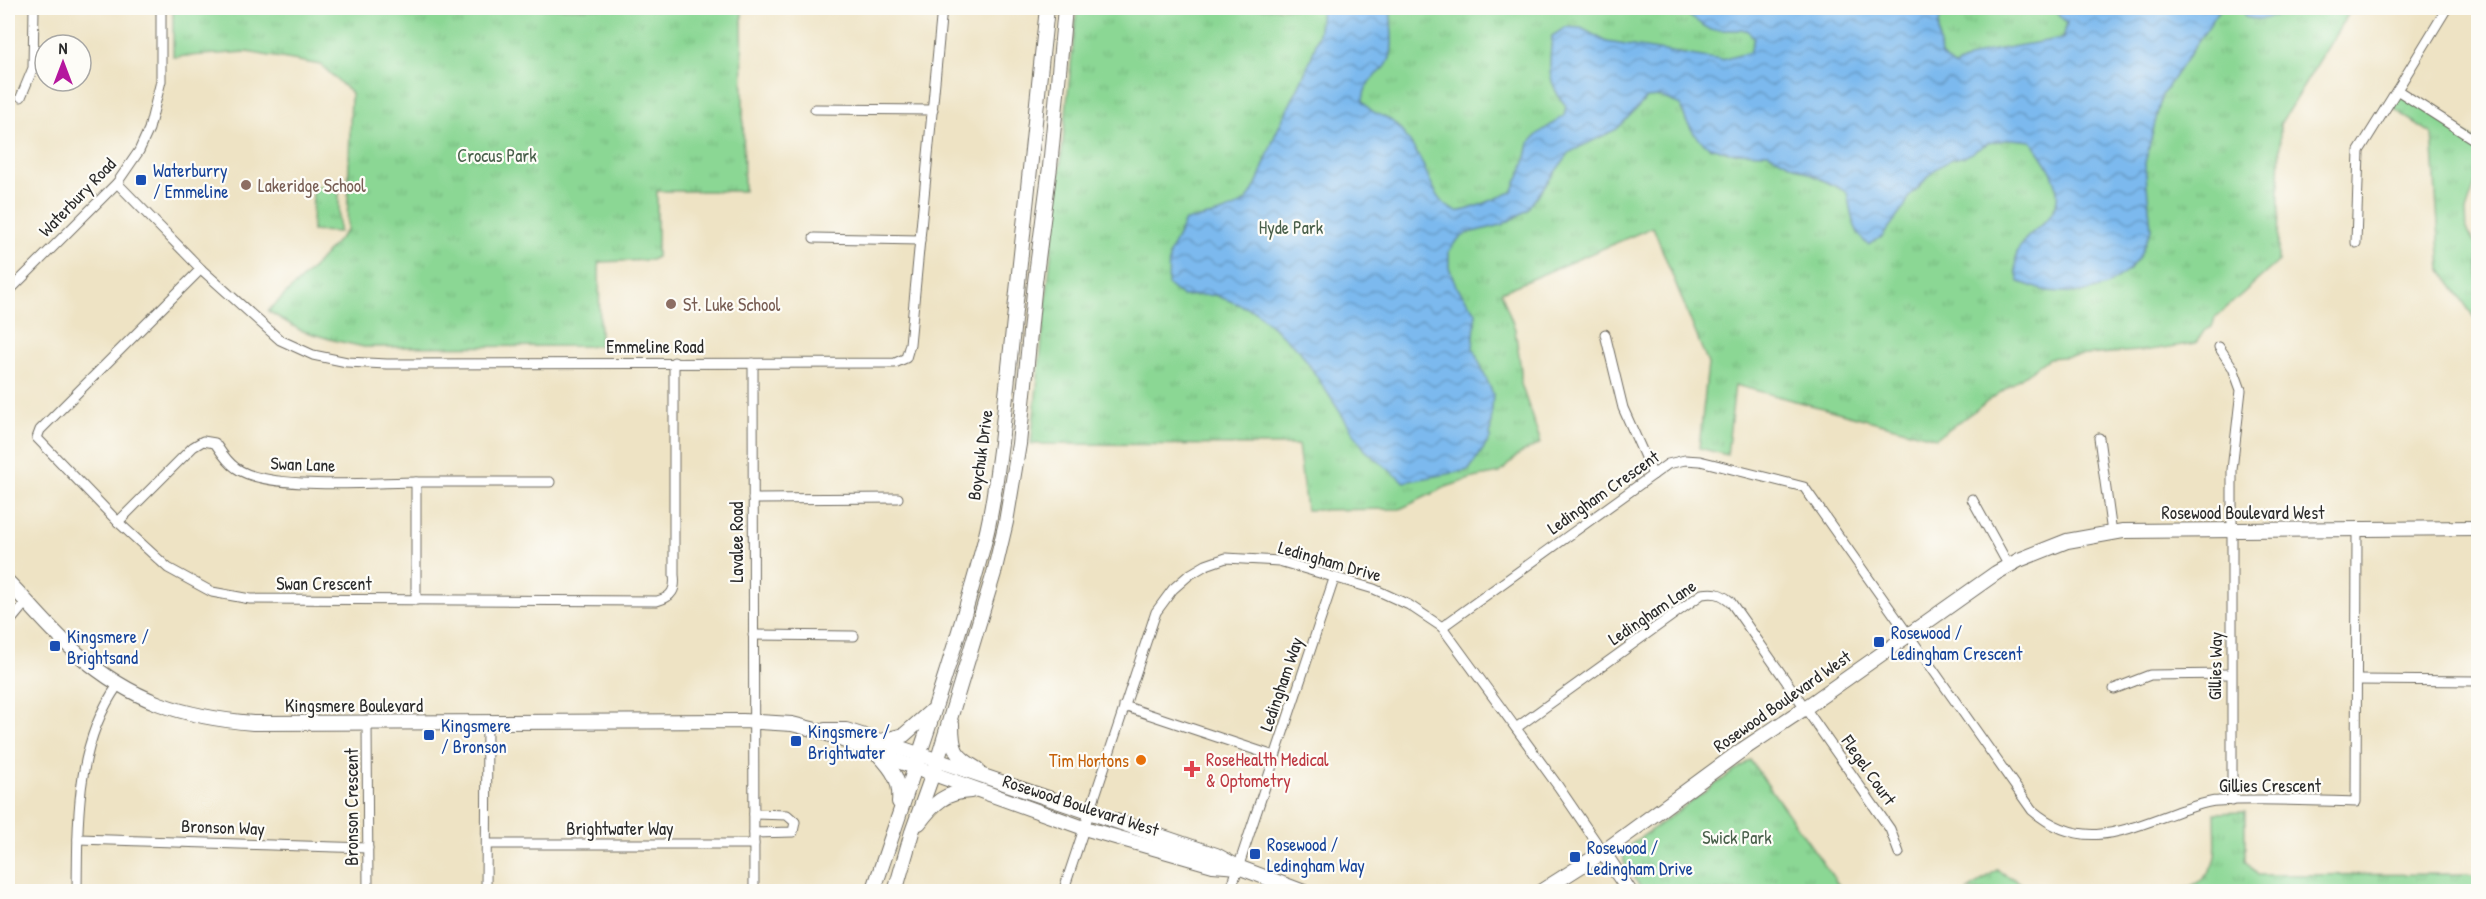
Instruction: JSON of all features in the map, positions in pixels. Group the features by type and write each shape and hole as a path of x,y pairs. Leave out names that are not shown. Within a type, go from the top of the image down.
{"street":[{"path":"21,97 33,68 34,8"},
{"name":"Waterbury Road","path":"8,292 117,183 139,151 149,129 161,81 161,8"},
{"name":"Emmeline Road","path":"117,183 201,269 253,317 280,340 313,355 347,362 895,363 906,358 910,344 942,8"},
{"name":"Boychuk Drive","path":"873,891 934,709 983,550 1001,443 1047,8"},
{"name":"Boychuk Drive","path":"895,891 994,573 1006,522 1019,444 1065,8"},
{"path":"2355,243 2359,151 2447,8"},
{"path":"2397,90 2478,142"},
{"path":"815,109 933,110"},
{"path":"814,238 920,240"},
{"name":"Swan Crescent","path":"201,269 40,430 37,438 118,522 168,568 212,592 250,599 657,601 665,599 673,593 676,586 674,575 674,362"},
{"path":"1605,334 1623,408 1653,475"},
{"name":"Gillies Way","path":"2219,347 2233,368 2241,390 2232,470 2230,531 2232,801"},
{"name":"Lavalee Road","path":"753,363 754,891"},
{"path":"2099,438 2112,533"},
{"name":"Swan Lane","path":"118,522 193,447 203,441 215,443 226,460 236,469 267,481 416,482"},
{"name":"Ledingham Crescent","path":"1442,627 1668,464 1696,460 1803,487 1907,635"},
{"path":"416,600 416,482 550,482"},
{"path":"753,499 898,498"},
{"path":"1972,499 2009,566"},
{"name":"Rosewood Boulevard West","path":"1540,891 1603,852 1742,750 2009,566 2067,541 2112,533 2150,530 2357,531 2478,528"},
{"name":"Gillies Crescent","path":"1907,635 2032,810 2046,822 2062,830 2092,836 2123,831 2205,803 2232,801 2356,802 2357,531"},
{"name":"Ledingham Drive","path":"1063,891 1156,612 1173,589 1189,575 1206,565 1226,558 1279,561 1383,593 1409,605 1442,627 1603,852"},
{"name":"Ledingham Way","path":"1230,891 1334,579"},
{"name":"Kingsmere Boulevard","path":"8,582 77,654 118,685 148,701 182,713 212,720 253,723 754,721 792,724 820,730 935,768"},
{"name":"Ledingham Lane","path":"1516,728 1702,594 1712,592 1730,601 1805,708"},
{"path":"8,624 27,601"},
{"path":"753,635 854,636"},
{"path":"2114,689 2150,675 2230,674"},
{"path":"2357,680 2478,681"},
{"path":"77,891 80,784 93,733 118,685"},
{"path":"1125,706 1274,756"},
{"name":"Flegel Court","path":"1805,708 1890,829 1899,853"},
{"path":"894,828 899,798 898,784 893,770 879,748 904,735 934,709"},
{"path":"951,715 955,752 962,761 1004,785"},
{"name":"Bronson Crescent","path":"367,722 368,891"},
{"path":"486,891 487,723"},
{"name":"Rosewood Boulevard West","path":"935,768 981,790 1084,828 1213,865 1238,867"},
{"name":"Rosewood Boulevard West","path":"935,768 1004,785 1089,812 1216,855 1238,867 1304,891"},
{"path":"912,832 929,810 943,798 956,791 981,790"},
{"path":"754,814 787,815 795,822 793,832 754,833"},
{"name":"Bronson Way","path":"78,839 368,848"},
{"name":"Brightwater Way","path":"487,844 754,844"},
{"path":"1603,852 1630,891"}],"green space":[{"name":"Crocus Park","path":"173,8 742,8 744,191 657,191 657,257 651,260 599,262 600,346 364,347 300,330 268,311 313,268 347,230 351,93 321,65 247,52 173,57"},
{"name":"Hyde Park","path":"1077,8 2352,8 2280,124 2278,262 2215,318 2212,327 2204,331 2196,343 2150,350 2049,358 1936,438 1735,385 1727,455 1699,448 1708,364 1653,227 1501,292 1515,329 1521,384 1541,443 1518,455 1500,473 1473,478 1446,487 1400,509 1306,510 1298,445 1031,444"},
{"path":"2397,90 2478,142 2478,175 2466,211 2467,232 2478,248 2478,323 2441,270 2432,134 2387,104"},
{"path":"313,186 339,186 339,232 312,231"},
{"name":"Swick Park","path":"1750,760 1843,891 1644,891 1625,865 1626,848"},
{"path":"2245,812 2245,861 2258,875 2466,874 2478,876 2478,891 2178,891 2203,879 2210,871 2215,852 2215,813"},
{"path":"1997,870 2035,891 1967,891"}],"water":[{"path":"1320,8 1394,8 1391,10 1390,58 1384,69 1367,86 1363,102 1375,113 1389,119 1400,129 1418,155 1443,202 1449,208 1461,211 1512,192 1525,162 1529,143 1539,133 1564,116 1566,106 1555,89 1550,65 1552,36 1566,27 1581,28 1607,42 1722,60 1750,52 1754,38 1747,30 1710,30 1689,16 1690,8 1944,8 1939,25 1941,55 1954,66 1983,52 2063,38 2067,23 2052,8 2221,8 2162,95 2145,163 2151,229 2140,255 2128,271 2106,286 2082,293 2046,291 2019,282 2016,266 2017,253 2022,243 2053,211 2057,199 2053,176 2031,141 2011,139 1988,143 1966,156 1951,159 1936,169 1910,196 1882,237 1868,245 1855,227 1847,192 1768,153 1729,152 1709,147 1695,135 1686,121 1681,105 1661,97 1647,98 1617,129 1570,152 1526,211 1502,225 1468,233 1456,241 1449,251 1449,267 1456,286 1476,312 1473,348 1493,394 1490,439 1469,470 1404,482 1365,450 1300,351 1255,311 1215,295 1182,296 1168,285 1169,254 1185,221 1237,207 1253,191 1276,133 1306,72 1317,39"},
{"path":"2244,8 2286,8 2273,17 2256,19 2245,17"}],"place":[{"name":"Waterburry / Emmeline","path":"141,180"},
{"name":"Lakeridge School","path":"246,185"},
{"name":"St. Luke School","path":"671,304"},
{"name":"Rosewood / Ledingham Crescent","path":"1879,642"},
{"name":"Kingsmere / Brightsand","path":"55,646"},
{"name":"Kingsmere / Bronson","path":"429,735"},
{"name":"Kingsmere / Brightwater","path":"796,741"},
{"name":"Tim Hortons","path":"1141,760"},
{"name":"RoseHealth Medical & Optometry","path":"1192,769"},
{"name":"Rosewood / Ledingham Way","path":"1255,854"},
{"name":"Rosewood / Ledingham Drive","path":"1575,857"}]}
